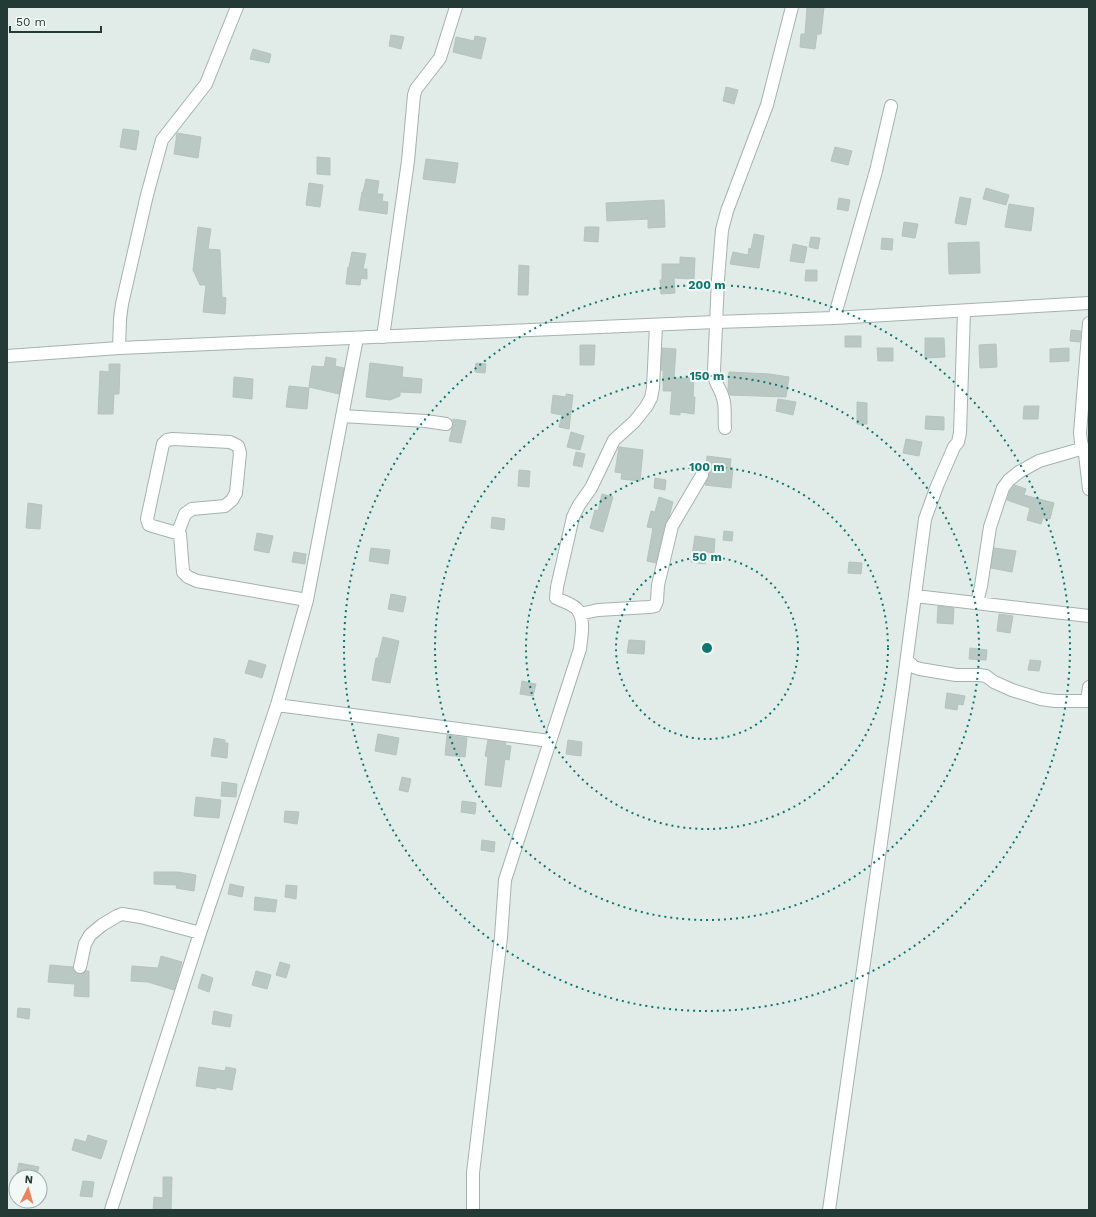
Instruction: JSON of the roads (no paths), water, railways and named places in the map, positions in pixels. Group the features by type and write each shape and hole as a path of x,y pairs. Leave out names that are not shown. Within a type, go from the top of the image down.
{"street":[{"path":"119,348 122,304 146,195 162,140 206,84 237,7"},
{"path":"383,337 409,154 414,95 416,89 440,58 456,7"},
{"path":"725,428 724,399 714,377 720,240 724,222 766,105 792,7"},
{"path":"834,318 874,178 891,106"},
{"path":"7,356 119,348 834,318 1089,304"},
{"path":"829,1210 907,660 921,539 927,510 954,447 958,442 960,432 964,311"},
{"path":"1089,323 1080,433 1087,464 1089,489"},
{"path":"473,1210 472,1173 501,937 505,880 580,649 582,633 580,614 576,608 556,598 574,517 579,505 591,488 614,440 634,422 646,408 651,398 653,388 656,325"},
{"path":"111,1210 200,933 277,705 308,600 357,338"},
{"path":"342,416 426,421 446,424"},
{"path":"178,532 185,514 192,509 225,506 232,500 236,493 240,453 238,446 230,442 172,438 167,440 163,444 147,522 149,525 178,532 181,536 183,572 188,577 197,581 308,600"},
{"path":"976,603 981,586 990,527 1003,488 1018,472 1039,461 1084,448"},
{"path":"580,614 598,610 655,606 657,601 658,585 672,526 702,475"},
{"path":"915,596 1089,616"},
{"path":"907,660 914,667 920,670 956,675 986,676 994,682 1012,690 1041,699 1054,701 1088,701 1089,687"},
{"path":"277,705 550,741"},
{"path":"80,967 85,944 90,935 102,925 122,914 140,917 200,933"}]}
